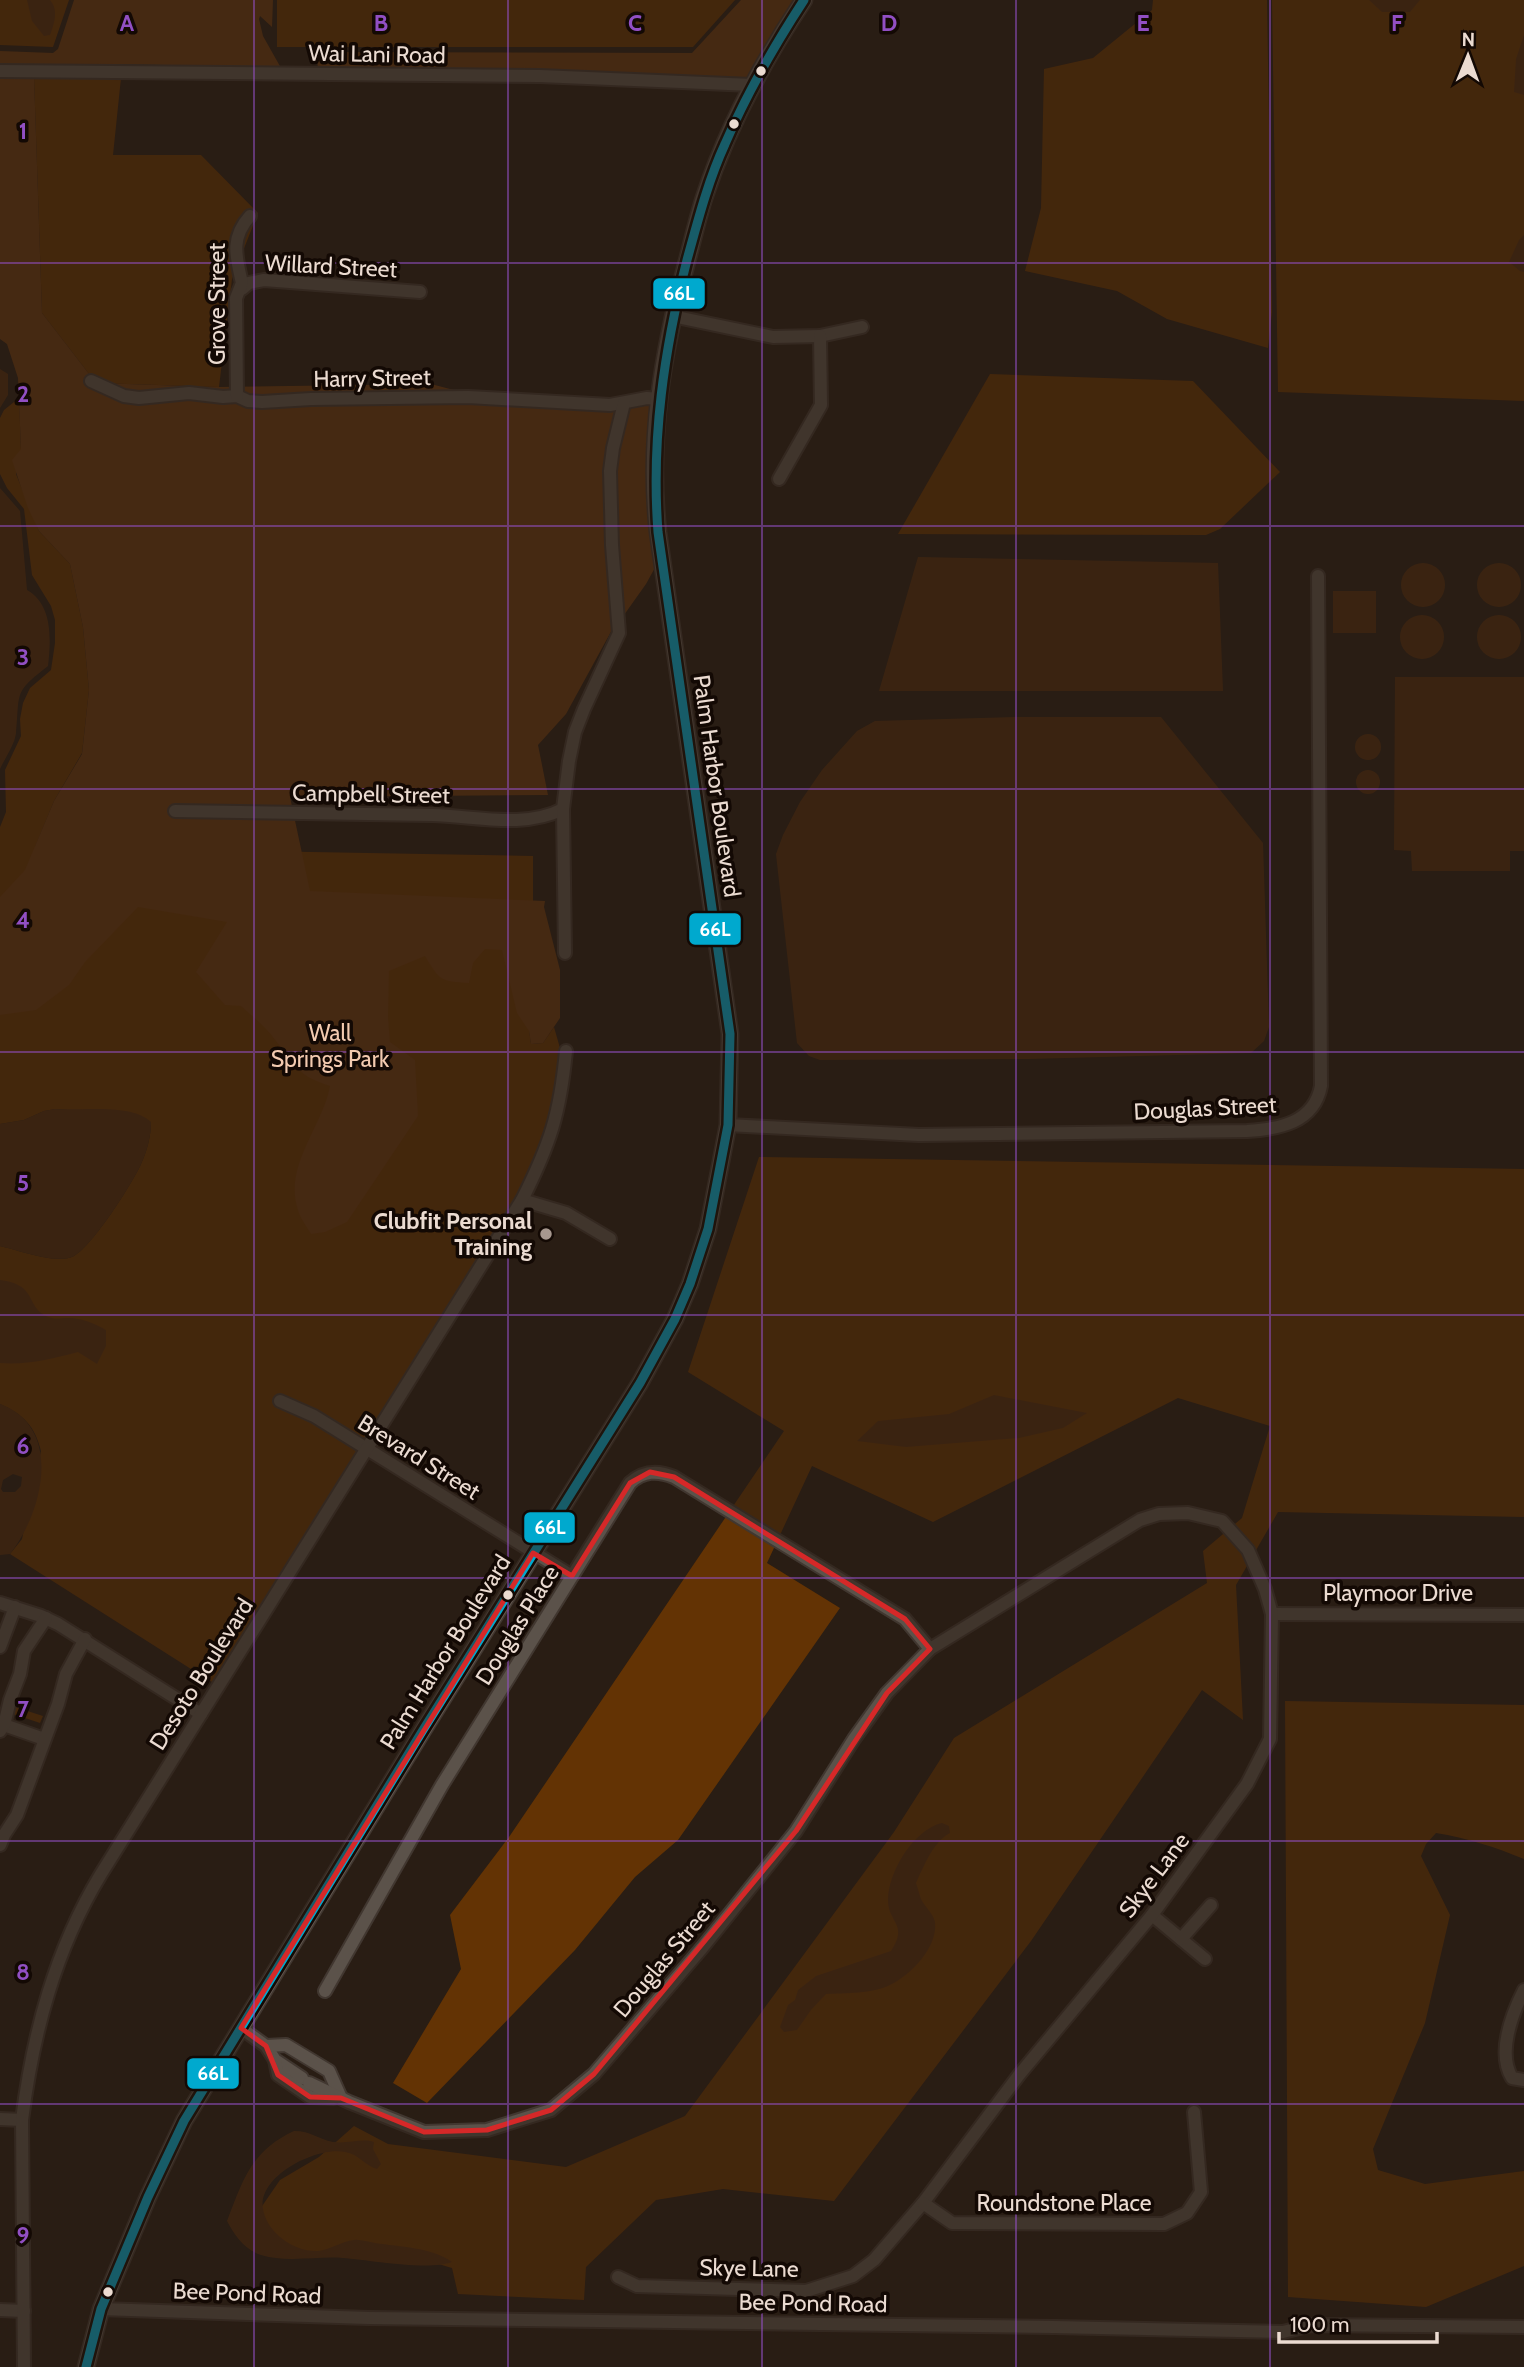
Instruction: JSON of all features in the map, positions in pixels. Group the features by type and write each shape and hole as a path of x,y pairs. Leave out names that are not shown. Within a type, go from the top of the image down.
{"main road":[{"name":"Palm Harbor Boulevard","path":"86,2367 101,2309 184,2120 640,1382 675,1319 708,1229 729,1125 730,1034 655,502 657,399 672,316 704,198 729,133 752,85 804,0"}],"street":[{"name":"Wai Lani Road","path":"0,71 540,76 752,85"},
{"name":"Grove Street","path":"237,396 236,298 242,289 242,283 237,263 237,244 239,231 250,216"},
{"name":"Willard Street","path":"242,289 248,283 264,280 420,292"},
{"path":"672,316 773,337 820,336 862,327"},
{"path":"779,479 821,405 820,336"},
{"name":"Harry Street","path":"91,381 124,396 139,398 177,393 237,396 248,401 262,402 468,397 599,405 657,399"},
{"path":"565,953 563,809 569,761 575,732 619,633 611,533 610,471 624,403"},
{"name":"Douglas Street","path":"729,1125 919,1135 1247,1131 1294,1123 1312,1109 1319,1098 1321,1086 1318,576"},
{"name":"Campbell Street","path":"175,811 434,815 528,820 547,817 563,809"},
{"name":"Desoto Boulevard","path":"24,2367 22,2120 27,2080 43,2008 69,1934 97,1881 522,1200 553,1130 562,1092 566,1051"},
{"path":"522,1200 566,1213 610,1239"},
{"name":"Brevard Street","path":"281,1401 314,1416 572,1576"},
{"name":"Douglas Place","path":"325,1991 442,1785 630,1483 637,1476 661,1472 674,1477 905,1619 930,1649"},
{"name":"Skye Lane","path":"618,2277 637,2286 806,2291 853,2276 874,2260 923,2203 1019,2075 1152,1915 1247,1784 1270,1739 1272,1614 1265,1589 1248,1550 1222,1521 1188,1513 1159,1514 1140,1520 930,1649"},
{"path":"0,1603 46,1618 85,1639 201,1714"},
{"path":"0,1647 15,1607"},
{"name":"Playmoor Drive","path":"1272,1614 1524,1615"},
{"path":"44,1739 2,1728 20,1674 24,1651 46,1618"},
{"path":"1,1838 17,1815 58,1704 66,1674 85,1639"},
{"name":"Douglas Street","path":"241,2028 266,2046 275,2060 306,2080 341,2098 424,2132 487,2130 551,2110 594,2074 702,1948 796,1831 854,1739 887,1693 930,1649"},
{"path":"1181,1939 1211,1905"},
{"path":"1152,1915 1205,1959"},
{"path":"1524,1990 1506,2044 1505,2066 1513,2078 1524,2080"},
{"name":"Douglas Street","path":"266,2046 286,2045 329,2071 341,2098"},
{"path":"275,2060 278,2075 310,2096 341,2098"},
{"name":"Roundstone Place","path":"923,2203 951,2223 1164,2224 1187,2213 1201,2192 1194,2112"},
{"path":"0,2119 22,2120"},
{"name":"Bee Pond Road","path":"101,2309 382,2318 1283,2332 1311,2325 1524,2327"},
{"path":"0,2310 24,2311"}],"highlighted area":[{"path":"650,1472 674,1477 905,1619 930,1649 887,1693 796,1831 594,2074 551,2110 487,2130 424,2132 341,2098 310,2097 278,2075 266,2046 241,2028 533,1553 572,1576 630,1483"}],"green space":[{"path":"0,0 69,0 53,47 0,45"},
{"path":"74,0 273,0 272,27 260,16 259,19 263,36 281,68 122,64 0,65 0,51 53,53 58,49"},
{"path":"277,0 735,0 693,47 277,47"},
{"path":"741,0 797,0 750,79 318,68 316,52 692,53"},
{"path":"1153,0 1267,0 1272,312 1268,348 1167,319 1117,291 1025,271 1041,208 1044,69 1093,58 1152,10"},
{"path":"1272,0 1524,0 1524,401 1278,392"},
{"path":"0,77 34,77 42,313 96,383 219,387 431,384 469,394 604,405 605,411 616,411 608,447 604,499 613,628 566,714 538,745 548,795 290,797 310,891 545,901 544,907 560,970 560,1018 543,1043 531,1044 529,1031 517,1013 502,950 485,949 473,963 469,983 442,978 425,956 389,971 390,1042 415,1060 418,1116 347,1222 325,1232 311,1234 299,1213 295,1194 300,1162 330,1086 298,1070 260,1023 241,1006 225,1005 196,972 227,922 138,907 85,962 69,985 36,1010 0,1015 0,897 25,870 54,801 82,754 89,690 83,627 70,564 39,531 28,508 12,460 21,449 18,378 7,344 0,339"},
{"path":"34,77 121,78 113,155 201,155 258,213 232,279 219,387 96,383 42,313"},
{"path":"990,374 1193,381 1280,472 1220,529 1206,535 898,534"},
{"name":"Wall Springs Park","path":"19,398 21,450 16,474 39,531 70,564 83,627 89,690 82,753 54,801 35,847 533,856 533,1004 529,1030 531,1044 543,1043 554,1027 560,1048 556,1091 544,1140 517,1197 364,1442 338,1438 358,1452 213,1683 194,1666 191,1669 10,1554 22,1539 41,1451 27,1422 0,1404 0,1246 58,1259 74,1256 82,1250 121,1199 136,1173 147,1149 151,1122 56,1109 24,1120 0,1124 0,827 6,812 5,770 21,736 23,703 30,688 51,670 55,643 55,620 51,606 32,575 24,509 7,488 0,474 0,418 4,410"},
{"path":"652,405 657,564 624,615 615,526 616,465 628,408"},
{"path":"759,1157 1524,1169 1524,1517 1278,1512 1236,1585 1243,1720 1202,1690 1031,1941 834,2201 723,2189 656,2200 586,2267 584,2300 458,2294 452,2268 401,2253 324,2254 286,2249 258,2212 280,2180 319,2157 354,2126 388,2144 566,2167 685,2116 894,1832 954,1738 1207,1583 1203,1551 1242,1518 1270,1426 1178,1398 933,1522 812,1466 767,1563 840,1608 678,1840 635,1877 575,1950 427,2103 393,2083 461,1969 450,1915 509,1837 784,1431 688,1372"},
{"path":"1285,1701 1524,1705 1524,1859 1481,1843 1436,1833 1426,1844 1421,1856 1450,1915 1425,2023 1373,2149 1378,2170 1425,2184 1524,2171 1524,2266 1426,2307 1288,2297"},
{"path":"15,1707 43,1716 40,1723 13,1714"}],"shaded area":[{"path":"27,0 50,0 53,4 55,17 50,35 44,36 32,21"},
{"path":"1369,0 1420,0 1410,12 1382,12"},
{"path":"1524,35 1524,95 1514,92 1516,59"},
{"path":"1524,235 1524,272 1509,262"},
{"path":"0,369 8,374 8,395 0,408"},
{"path":"0,488 20,511 27,590 42,604 50,634 50,645 48,666 29,682 20,694 15,737 0,769"},
{"path":"918,557 1218,563 1223,691 879,691"},
{"path":"1423,563 1432,564 1439,569 1444,576 1444,594 1439,601 1432,606 1423,607 1414,606 1407,601 1402,594 1401,585 1402,576 1407,569 1414,564"},
{"path":"1499,563 1515,569 1521,585 1515,601 1499,607 1483,601 1477,585 1483,569"},
{"path":"1333,591 1376,591 1376,633 1333,633"},
{"path":"1422,615 1431,616 1438,621 1443,628 1443,646 1438,653 1431,658 1422,659 1413,658 1406,653 1401,646 1400,637 1401,628 1406,621 1413,616"},
{"path":"1499,615 1508,616 1515,621 1520,628 1520,646 1515,653 1508,658 1499,659 1490,658 1483,653 1478,646 1477,637 1478,628 1483,621 1490,616"},
{"path":"1395,677 1524,677 1524,851 1510,851 1510,871 1412,871 1411,851 1394,850"},
{"path":"1161,717 1263,843 1269,1027 1264,1041 1251,1053 1028,1059 820,1060 809,1056 797,1043 776,854 800,802 822,770 857,731 875,721"},
{"path":"1368,734 1377,738 1381,747 1377,756 1368,760 1359,756 1355,747 1359,738"},
{"path":"1368,770 1377,773 1380,782 1377,791 1368,794 1359,791 1356,782 1359,773"},
{"path":"55,1109 119,1110 132,1112 151,1122 141,1164 111,1213 82,1250 74,1256 58,1259 0,1246 0,1124 24,1120"},
{"path":"0,1280 20,1286 46,1316 83,1320 106,1330 106,1346 97,1364 78,1352 30,1362 0,1363"},
{"path":"994,1395 1087,1413 1063,1428 1019,1438 906,1447 857,1441 878,1421 949,1414"},
{"path":"0,1404 20,1416 33,1432 40,1451 41,1472 38,1494 22,1536 10,1554 0,1555","holes":["13,1474 22,1477 21,1486 15,1492 3,1492 3,1480"]},
{"path":"942,1823 949,1826 950,1833 934,1848 916,1883 921,1899 935,1922 932,1941 922,1959 898,1980 883,1988 826,1994 797,2030 784,2032 780,2027 788,2005 795,2000 798,1990 816,1976 891,1951 898,1935 888,1900 893,1877 904,1853 913,1843 932,1827"},
{"path":"294,2131 333,2142 374,2142 373,2149 381,2164 377,2169 350,2153 333,2151 305,2159 279,2175 269,2185 263,2209 270,2226 283,2239 300,2248 318,2251 361,2240 425,2250 452,2262 414,2265 343,2258 281,2259 261,2255 245,2246 227,2221 238,2192 258,2157 279,2139"}],"transit line":[{"name":"66L","path":"86,2367 101,2309 148,2197 184,2121 423,1730 640,1383 675,1319 708,1229 728,1125 730,1034 658,532 658,429 672,327 708,186 733,125 752,88 804,0"}],"place":[{"name":"Clubfit Personal Training","path":"546,1234"}]}
